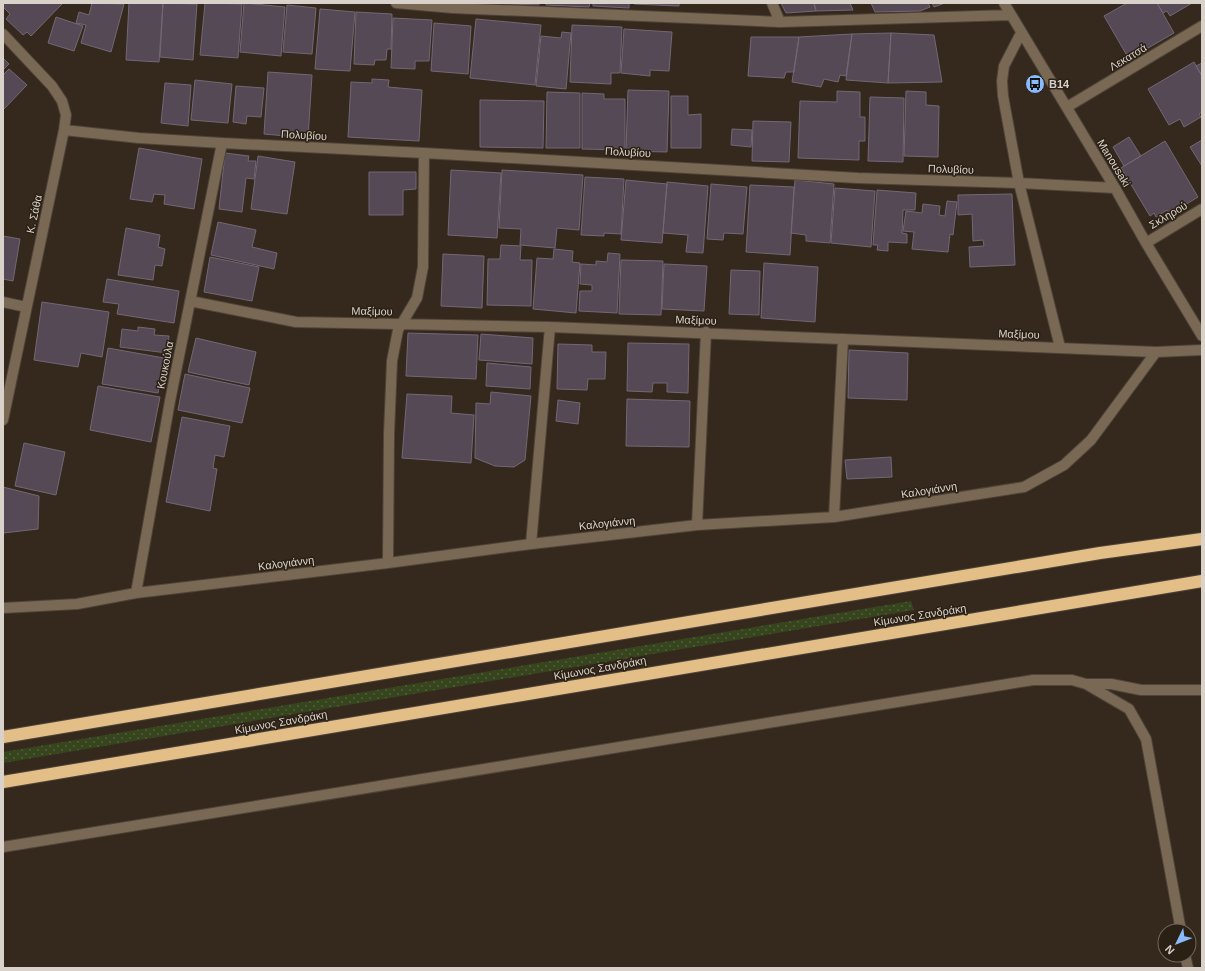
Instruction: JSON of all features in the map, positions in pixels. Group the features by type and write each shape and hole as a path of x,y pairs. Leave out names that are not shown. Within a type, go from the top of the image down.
{"highway":[{"path":"3,737 1100,553 1202,539"},
{"name":"Κίμωνος Σανδράκη","path":"3,782 1202,581"}],"street":[{"path":"396,3 453,8 780,22 1011,15"},
{"path":"772,3 780,22"},
{"name":"Manousaki","path":"1004,3 1202,336"},
{"name":"Λεκατσά","path":"1067,108 1202,26"},
{"path":"1021,33 1004,66 1002,81 1003,96 1019,183 1060,347"},
{"name":"Κ. Σάθα","path":"3,34 52,86 62,101 66,115 4,414"},
{"name":"Πολυβίου","path":"64,130 139,138 222,143 850,177 1115,188"},
{"name":"Κουκούλα","path":"136,593 170,401 222,143"},
{"path":"388,563 389,434 392,361 398,330 417,298 422,276 424,153"},
{"name":"Σκληρού","path":"1146,243 1202,209"},
{"name":"Μαξίμου","path":"190,301 296,322 706,332 1156,352 1202,350"},
{"path":"3,302 26,308"},
{"path":"531,544 550,327"},
{"path":"698,525 706,332"},
{"path":"834,517 843,339"},
{"name":"Καλογιάννη","path":"3,608 77,604 136,593 698,525 834,517 1024,487 1064,465 1090,440 1156,352"},
{"path":"3,847 1033,680 1072,680 1086,684 1129,709 1146,739 1180,923"},
{"path":"1086,684 1111,684 1141,690 1202,690"}],"green space":[{"path":"911,601 914,610 3,763 3,752"}],"building":[{"path":"3,3 63,3 31,36 27,32 23,35 6,19 10,14 3,7"},
{"path":"92,3 124,4 111,52 81,43 86,25 76,23 79,12 89,15"},
{"path":"129,3 163,3 159,62 126,60"},
{"path":"163,3 197,4 193,60 160,57"},
{"path":"205,3 242,4 238,58 200,55"},
{"path":"244,3 285,7 281,56 240,52"},
{"path":"539,3 539,5 504,4"},
{"path":"546,3 590,3 589,7 546,5"},
{"path":"593,3 629,3 629,8 593,6"},
{"path":"679,3 679,6 634,4"},
{"path":"781,3 814,3 816,11 786,13"},
{"path":"814,3 850,3 853,10 816,11"},
{"path":"871,3 928,3 930,7 920,11 875,12"},
{"path":"932,3 945,3 934,7"},
{"path":"1127,3 1157,3 1174,33 1129,59 1104,16"},
{"path":"1157,3 1192,3 1170,16 1167,11 1163,13"},
{"path":"287,5 316,8 312,54 283,52"},
{"path":"320,9 355,12 350,71 315,69"},
{"path":"356,12 392,14 391,49 387,49 386,60 375,60 374,65 354,64"},
{"path":"56,17 83,26 74,51 48,43"},
{"path":"393,18 432,20 429,61 415,61 415,69 391,68"},
{"path":"476,19 541,25 535,85 470,78"},
{"path":"434,23 471,26 468,74 431,71"},
{"path":"572,25 622,27 620,73 611,73 611,84 570,82"},
{"path":"624,29 672,32 669,71 650,70 650,76 621,73"},
{"path":"562,32 571,33 566,89 536,86 541,36 561,38"},
{"path":"891,33 934,35 942,82 888,83"},
{"path":"891,33 888,83 846,80 852,34"},
{"path":"852,34 846,76 840,75 838,82 824,79 821,87 792,82 799,37"},
{"path":"751,37 799,37 794,72 786,72 784,78 748,76"},
{"path":"3,58 9,64 3,70"},
{"path":"1194,62 1202,76 1202,112 1199,114 1201,117 1184,127 1180,119 1169,125 1148,89"},
{"path":"1202,63 1202,76 1196,66"},
{"path":"9,69 27,85 3,110 3,75"},
{"path":"268,72 312,75 308,138 264,134"},
{"path":"372,79 389,80 388,87 422,90 419,141 348,137 351,82 372,83"},
{"path":"195,80 232,84 228,123 191,120"},
{"path":"165,83 191,85 188,126 161,123"},
{"path":"236,86 264,88 261,117 247,116 246,124 233,122"},
{"path":"628,90 669,91 667,152 626,151"},
{"path":"837,91 860,92 860,117 865,117 865,141 859,141 859,160 798,158 800,101 837,102"},
{"path":"906,91 926,92 926,105 939,106 938,157 904,156"},
{"path":"547,92 580,93 580,148 546,148"},
{"path":"582,93 604,94 604,99 625,99 625,150 582,149"},
{"path":"671,96 688,96 688,115 701,114 701,148 671,148"},
{"path":"870,97 904,98 903,162 868,161"},
{"path":"480,100 544,101 543,148 480,147"},
{"path":"753,121 791,122 789,162 752,161"},
{"path":"732,129 752,130 751,147 731,145"},
{"path":"1129,137 1141,156 1124,166 1113,147"},
{"path":"1202,140 1202,166 1190,147"},
{"path":"1165,141 1198,197 1170,214 1167,210 1156,217 1154,213 1150,216 1121,168"},
{"path":"139,148 202,159 194,209 164,204 165,195 154,194 152,202 130,199"},
{"path":"225,153 249,156 248,161 256,161 254,179 246,178 242,212 219,209"},
{"path":"258,156 295,162 287,214 251,209"},
{"path":"451,170 501,173 497,238 448,235"},
{"path":"502,170 583,175 579,230 557,228 555,248 520,245 521,229 499,228"},
{"path":"369,172 416,172 416,189 403,190 403,215 369,215"},
{"path":"585,177 624,179 621,234 604,233 604,236 581,235"},
{"path":"626,180 667,184 662,243 621,240"},
{"path":"795,180 834,184 830,243 806,241 806,235 791,233"},
{"path":"667,182 708,186 703,253 686,252 688,235 663,233"},
{"path":"711,184 747,187 743,234 724,233 723,240 707,239"},
{"path":"750,185 794,187 790,255 746,252"},
{"path":"835,188 875,191 871,247 831,243"},
{"path":"877,190 916,193 915,210 903,210 902,233 907,234 907,243 888,242 888,251 877,250 878,245 873,245"},
{"path":"1012,194 1015,265 970,267 969,247 984,246 983,240 973,241 972,214 958,215 958,195"},
{"path":"947,201 957,202 953,235 950,234 948,252 912,249 914,232 903,231 906,211 922,213 923,204 940,206 939,215 945,216"},
{"path":"218,222 256,230 252,247 277,253 274,269 211,255"},
{"path":"126,228 160,235 158,247 165,249 162,266 155,265 153,280 118,275"},
{"path":"3,236 20,239 13,281 3,279"},
{"path":"501,245 521,246 520,260 532,260 531,306 487,305 488,259 500,259"},
{"path":"554,249 573,251 572,262 580,263 576,313 533,309 537,258 553,259"},
{"path":"608,253 620,254 617,313 579,311 580,291 592,291 592,285 580,284 581,264 596,265 596,261 607,262"},
{"path":"443,254 484,256 482,308 441,306"},
{"path":"210,257 259,267 252,301 204,292"},
{"path":"621,260 663,261 661,315 619,314"},
{"path":"764,263 818,267 815,322 761,318"},
{"path":"664,264 707,266 704,311 662,309"},
{"path":"731,270 760,271 759,315 729,314"},
{"path":"107,279 179,291 174,323 117,314 119,304 103,302"},
{"path":"42,302 109,312 102,357 81,353 78,367 34,360"},
{"path":"138,327 155,329 154,335 169,336 167,353 120,347 122,329 138,331"},
{"path":"408,333 478,335 476,379 406,376"},
{"path":"481,334 533,338 532,364 479,360"},
{"path":"196,338 256,352 249,385 188,372"},
{"path":"628,343 689,344 688,393 667,392 667,383 653,383 652,392 627,391"},
{"path":"558,344 592,345 592,352 606,352 605,379 588,379 587,390 557,389"},
{"path":"108,348 164,358 158,393 102,384"},
{"path":"849,350 908,353 907,400 848,398"},
{"path":"487,363 531,367 530,389 486,386"},
{"path":"185,374 250,388 242,423 178,410"},
{"path":"98,386 160,397 151,442 90,430"},
{"path":"491,392 531,396 525,460 514,467 495,466 475,458 476,403 490,404"},
{"path":"407,394 452,396 451,413 474,415 471,463 402,458"},
{"path":"627,399 690,401 689,447 626,446"},
{"path":"558,400 580,403 578,424 556,421"},
{"path":"182,417 230,426 224,457 215,455 213,468 217,469 210,511 166,502"},
{"path":"24,443 65,452 56,495 15,486"},
{"path":"891,457 892,477 847,479 845,460"},
{"path":"3,487 39,496 38,529 3,533"}],"place":[{"name":"Β14","path":"1035,84"}]}
